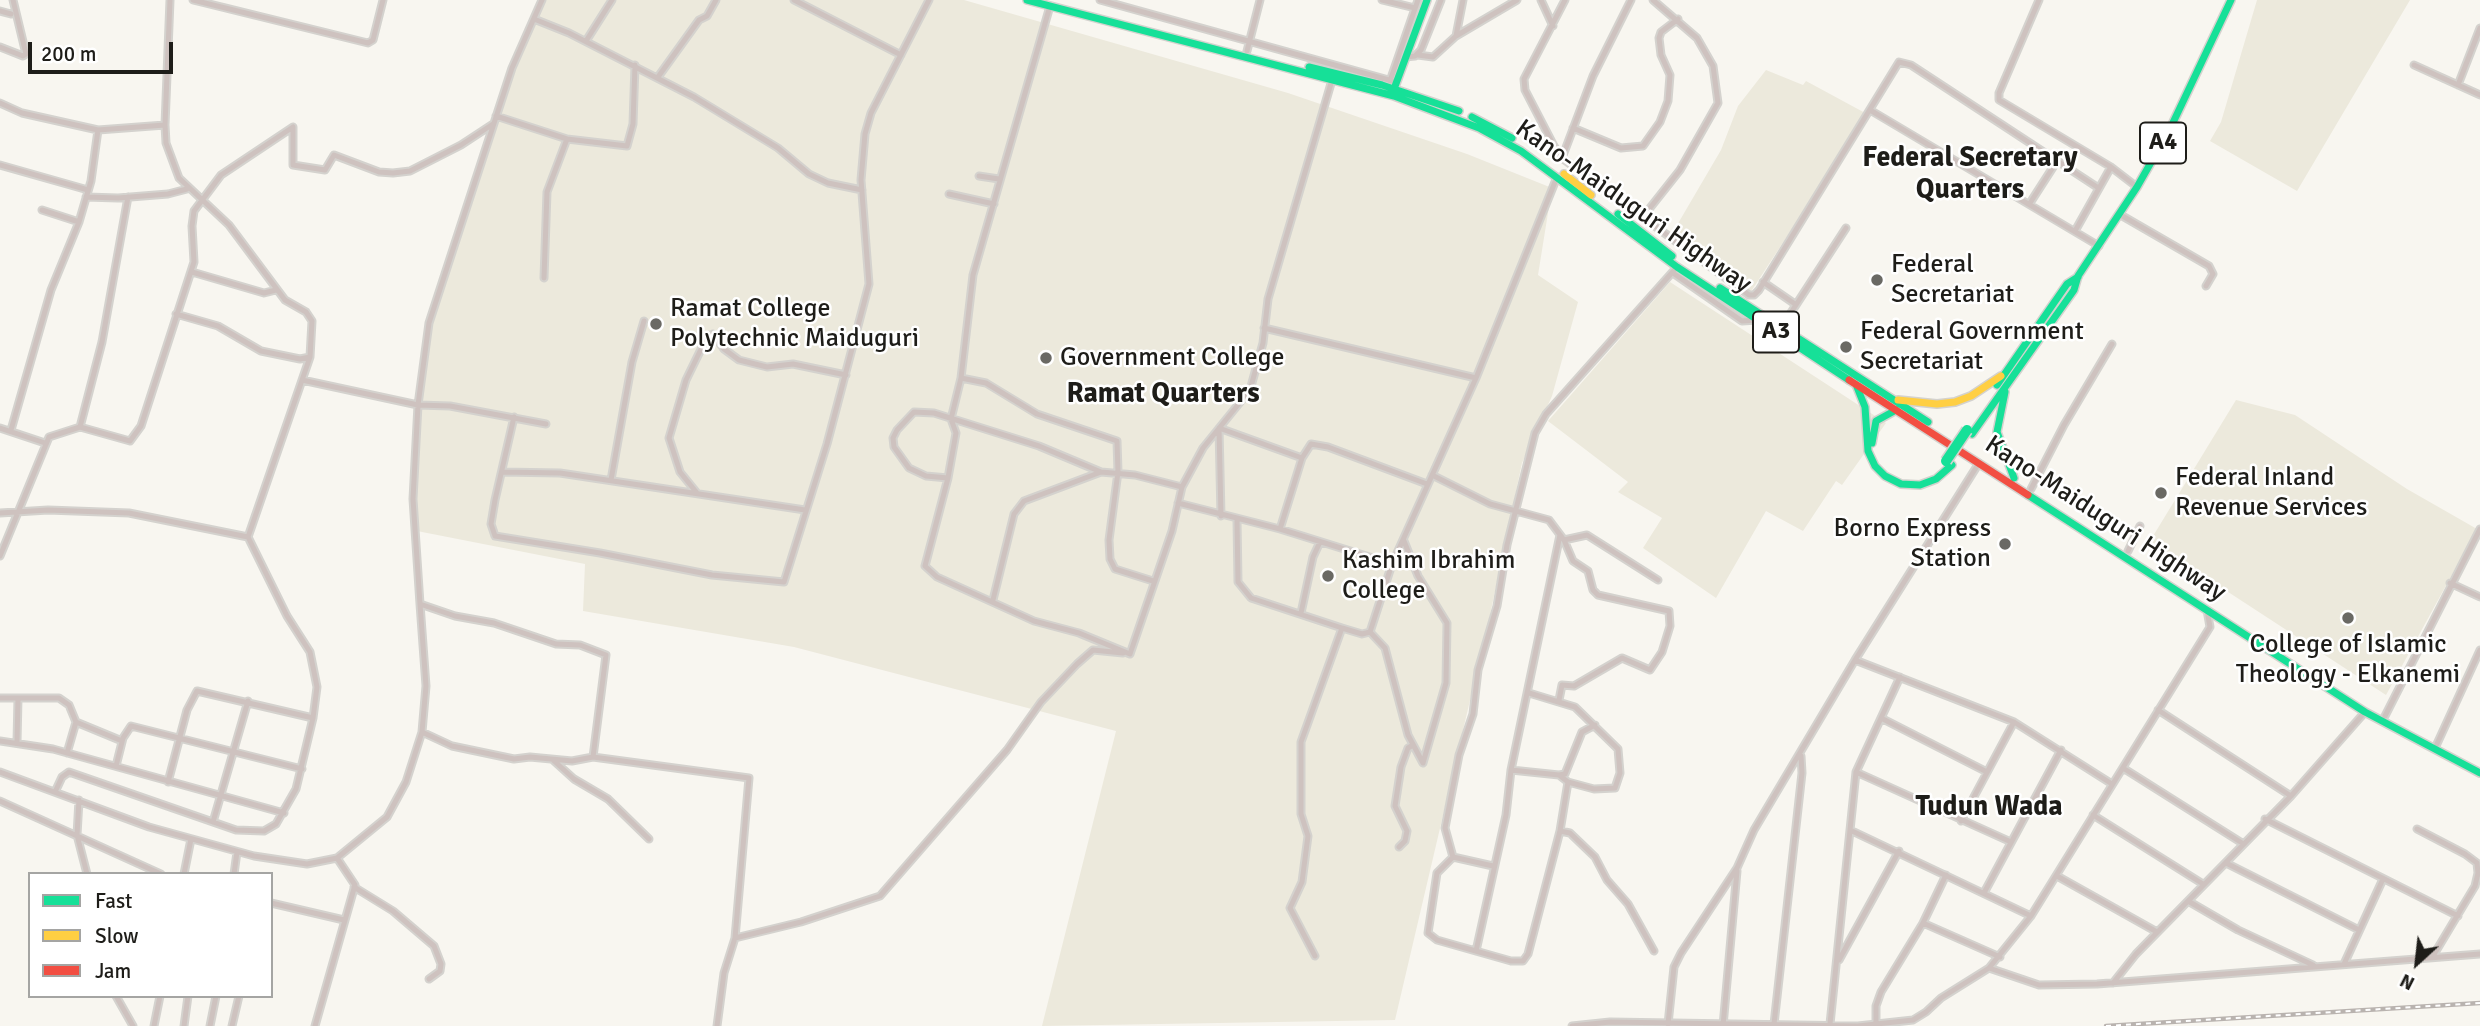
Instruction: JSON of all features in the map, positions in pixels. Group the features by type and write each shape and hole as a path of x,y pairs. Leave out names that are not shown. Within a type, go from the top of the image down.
{"main road":[{"name":"Kano-Maiduguri Highway","path":"1027,0 1248,47 1394,84 1446,105 1510,137 1674,257 1855,384 1895,405 1979,463 2365,712 2480,773"},
{"path":"1394,84 1427,0"},
{"name":"A4","path":"1855,384 1865,407 1868,451 1875,466 1885,476 1901,484 1920,485 1936,479 2067,284 2078,276 2137,187 2171,129 2231,0"},
{"name":"Kano-Maiduguri Highway","path":"1049,3 1394,96 1464,120 1514,147 1557,177 1675,270 1757,320 1779,330 2385,716 2480,767"},
{"path":"1895,405 1955,402 2008,375"},
{"path":"2008,375 1997,432 2014,478"},
{"name":"A4","path":"1895,405 1879,418 1872,432 1873,449 1881,464 1901,477 1914,479 1935,473 1949,463"}],"street":[{"path":"0,47 23,56 26,52 13,0"},
{"path":"55,792 62,777 69,772 236,830 264,831 276,824 284,813 302,769 313,718 317,687 310,652 287,616 248,537 310,357 312,321 306,312 285,300 229,225 179,178 166,143 165,125 170,0"},
{"path":"193,0 368,43 373,40 383,0"},
{"path":"0,772 149,827 237,852 307,864 337,858 387,817 406,782 422,732 426,686 413,499 418,405 429,323 493,124 542,0"},
{"path":"586,41 612,0"},
{"path":"658,77 699,20 707,16 716,0"},
{"path":"794,0 901,55"},
{"path":"514,417 491,524 495,536 600,552 712,575 784,582 788,577 805,510 846,375 869,284 862,190 865,134 871,113 929,0"},
{"path":"1100,0 1248,47 1260,0"},
{"path":"1382,0 1415,8"},
{"path":"1394,84 1418,0"},
{"path":"1418,55 1441,0"},
{"path":"1456,36 1464,0"},
{"path":"1405,58 1418,55 1433,57 1456,36 1517,0"},
{"path":"1541,0 1553,26"},
{"path":"1565,0 1524,79 1524,86 1562,158 1749,295 1755,295 1899,62 1903,61 2097,187"},
{"path":"1562,158 1593,76 1631,0"},
{"path":"1642,218 1680,170 1718,103 1713,66 1697,38 1653,0"},
{"path":"2039,0 1999,93 1999,100 2110,167 2137,187"},
{"path":"1049,3 968,300 961,378 951,419 956,433 948,478 925,566 937,577 993,600 1034,621 1079,633 1130,654"},
{"path":"0,11 11,14"},
{"path":"534,19 586,41 658,77 754,132 809,174 828,183 862,190"},
{"path":"1573,128 1621,148 1643,146 1660,122 1668,101 1670,75 1661,55 1659,38 1661,32 1678,19"},
{"path":"2458,85 2480,28"},
{"path":"2472,50 2480,53"},
{"path":"496,117 568,139 620,146 629,144 634,124 635,65"},
{"path":"2414,65 2478,94 2480,85"},
{"path":"1130,654 1172,531 1182,487 1203,448 1250,390 1268,299 1332,80"},
{"path":"0,103 22,113 99,130 165,125"},
{"path":"1870,110 2099,246"},
{"path":"0,556 45,443 55,433 80,428 125,441 133,440 150,406 176,314 192,272 192,226 201,199 221,175 293,127 293,165 325,170 334,155 379,172 393,173 410,171 452,147 461,145 493,124"},
{"path":"11,430 51,290 79,222 99,130"},
{"path":"544,278 547,192 568,139"},
{"path":"2030,203 2057,161"},
{"path":"0,165 87,193 128,197 168,194 187,188"},
{"path":"2075,231 2110,167"},
{"path":"979,176 999,179"},
{"path":"1370,632 1392,564 1476,378 1557,177"},
{"path":"949,194 994,204"},
{"path":"80,428 102,342 128,197"},
{"path":"42,210 79,222"},
{"path":"2119,214 2209,266 2213,274 2206,286"},
{"path":"1779,330 1846,228"},
{"path":"1453,857 1445,828 1459,755 1473,714 1478,670 1497,606 1514,512 1531,443 1546,414 1675,270"},
{"path":"192,272 264,293 276,290"},
{"path":"1763,282 1795,304"},
{"path":"176,314 218,326 261,351 300,359 310,357"},
{"path":"611,480 632,362 644,321"},
{"path":"1264,328 1476,378"},
{"path":"697,493 680,472 669,438 686,380 705,341 713,334 724,349 739,360 768,367 793,364 846,375"},
{"path":"2031,489 2064,425 2112,344"},
{"path":"961,378 986,383 1037,414 1063,425 1114,439 1118,472 1109,540 1110,559 1115,569 1153,581"},
{"path":"302,380 418,405 450,406 546,424"},
{"path":"948,478 926,476 909,468 894,447 893,438 907,417 919,410 1039,446 1101,472"},
{"path":"0,428 45,443"},
{"path":"1219,428 1302,458"},
{"path":"1219,428 1221,516"},
{"path":"1280,529 1302,458 1311,444 1328,447 1427,484"},
{"path":"1668,1024 1674,967 1738,868 1755,830 1801,756 1855,660 1979,463"},
{"path":"502,472 533,470 805,510"},
{"path":"993,600 1017,509 1024,501 1101,472 1118,472 1182,487"},
{"path":"1432,475 1514,512 1549,520 1562,537 1573,561 1588,571 1593,590 1598,595 1669,611 1670,618 1662,652 1650,670 1622,658 1574,685 1562,685 1559,700"},
{"path":"1178,503 1280,529 1392,564"},
{"path":"0,513 48,510 129,513 248,537"},
{"path":"1237,520 1238,582 1251,598 1362,634 1370,632"},
{"path":"2128,551 2140,526"},
{"path":"2385,716 2450,583 2480,529"},
{"path":"1562,537 1587,535 1657,580"},
{"path":"1476,951 1506,815 1511,771 1562,537"},
{"path":"1370,632 1385,648 1400,711 1423,763 1446,683 1447,623 1418,576 1404,541"},
{"path":"1301,613 1313,557 1320,542"},
{"path":"2450,583 2480,597"},
{"path":"420,604 455,616 494,623 556,644 580,645 606,655 593,757"},
{"path":"2207,610 2210,627"},
{"path":"1572,1026 1610,1022 1723,1026 1876,1025 1913,1020 1989,968 2000,957 2057,876 2210,627 2226,622"},
{"path":"1315,956 1290,908 1302,882 1308,836 1301,814 1301,742 1342,628"},
{"path":"735,938 801,922 880,896 1007,750 1041,702 1077,664 1093,650 1130,654"},
{"path":"2437,746 2480,650"},
{"path":"1855,660 2014,722 2112,785"},
{"path":"1830,1024 1856,772 1900,677"},
{"path":"167,782 193,694 197,691 313,718"},
{"path":"1530,693 1575,707 1613,742 1620,754 1615,788 1594,789 1568,782 1559,775"},
{"path":"0,698 59,698 69,705 76,722 67,753"},
{"path":"17,742 18,698"},
{"path":"213,822 248,701"},
{"path":"2158,710 2291,796"},
{"path":"2113,983 2157,932 2226,863 2265,819 2291,796 2365,712"},
{"path":"1881,718 1987,772"},
{"path":"76,722 122,741"},
{"path":"1961,821 2014,722"},
{"path":"1511,771 1565,774 1582,732 1595,725"},
{"path":"116,766 122,741 131,726 302,769"},
{"path":"422,732 452,746 485,754 553,760 593,757 749,778 735,938 724,973 717,1026"},
{"path":"0,741 67,753 284,813"},
{"path":"1399,847 1407,831 1395,806 1401,767 1408,748 1413,745"},
{"path":"1985,891 2061,750"},
{"path":"1774,1024 1802,773 1801,756"},
{"path":"553,760 574,779 608,799 649,839"},
{"path":"2123,768 2242,843"},
{"path":"1856,772 2011,842"},
{"path":"1453,857 1437,873 1429,933 1437,940 1511,961 1523,961 1528,954 1560,831 1568,782"},
{"path":"79,800 77,835 86,872"},
{"path":"0,802 157,872"},
{"path":"2093,815 2203,884"},
{"path":"2265,819 2458,916"},
{"path":"2417,829 2477,863 2477,886 2432,956"},
{"path":"1850,830 1985,891 2031,916"},
{"path":"1560,831 1570,833 1595,857 1607,880 1628,904 1654,951"},
{"path":"184,872 191,839"},
{"path":"1837,963 1899,851"},
{"path":"234,872 237,852"},
{"path":"1453,857 1493,866"},
{"path":"315,1026 354,887 353,880 337,858"},
{"path":"2226,863 2359,930"},
{"path":"1723,1026 1738,868"},
{"path":"1876,1025 1876,1006 1881,992 1923,923 1946,875"},
{"path":"2057,876 2157,932"},
{"path":"2344,964 2383,879"},
{"path":"354,887 393,911 434,946 442,964 440,971 429,979"},
{"path":"2188,901 2238,930 2316,966"},
{"path":"273,903 344,920"},
{"path":"1923,923 2000,957"},
{"path":"1989,968 2039,985 2113,983 2480,954"},
{"path":"117,998 133,1026"},
{"path":"154,1026 160,998"},
{"path":"184,1026 188,998"},
{"path":"210,1026 216,998"},
{"path":"232,1026 239,998"}],"shaded area":[{"path":"546,0 964,0 1288,93 1467,154 1552,188 1538,275 1578,302 1552,396 1522,463 1490,615 1395,1020 1042,1026 1116,731 794,647 583,611 585,564 417,531 417,418 431,325 517,60"},
{"path":"2257,0 2410,0 2297,191 2210,141 2221,122"},
{"path":"1766,70 1803,85 1806,81 1867,114 1750,293 1710,265 1673,232 1721,150 1738,106"},
{"path":"1670,282 1886,423 1842,485 1836,481 1803,531 1766,511 1716,598 1643,548 1662,518 1618,492 1628,482 1548,421"},
{"name":"College of Islamic Theology - Elkanemi","path":"2236,400 2295,415 2407,489 2477,529 2386,695 2150,541"}],"railway":[{"path":"2106,1026 2480,1003"}],"traffic: fast":[{"path":"1027,0 1394,96 1479,128 1521,151 1677,267 1849,380"},
{"path":"1394,89 1427,0"},
{"path":"1972,434 2074,290 2078,276 2137,187 2170,129 2231,0"},
{"path":"1309,67 1382,85 1459,111"},
{"path":"1472,117 1512,138"},
{"path":"1618,214 1672,256"},
{"path":"1997,385 2067,284 2078,277"},
{"path":"1720,288 1928,422"},
{"path":"1857,387 1865,407 1868,451 1875,466 1885,476 1901,484 1920,485 1936,479 1952,465"},
{"path":"2005,392 1997,432 2014,478"},
{"path":"1872,443 1876,421 1896,410"},
{"path":"1946,461 1967,430"},
{"path":"2028,495 2365,712 2480,773"}],"traffic: slow":[{"path":"1564,174 1591,195"},
{"path":"1898,400 1937,404 1955,402 1971,396 2001,376"}],"traffic: jam":[{"path":"1849,380 2028,495"}],"place":[{"name":"Federal Secretariat","path":"1877,280"},
{"name":"Ramat College Polytechnic Maiduguri","path":"656,324"},
{"name":"Federal Government Secretariat","path":"1846,347"},
{"name":"Government College","path":"1046,358"},
{"name":"Federal Inland Revenue Services","path":"2161,493"},
{"name":"Borno Express Station","path":"2005,544"},
{"name":"Kashim Ibrahim College","path":"1328,576"},
{"name":"College of Islamic Theology - Elkanemi","path":"2348,618"}],"district":[{"name":"Federal Secretary Quarters","path":"1970,175"},
{"name":"Ramat Quarters","path":"1163,395"},
{"name":"Tudun Wada","path":"1989,808"}]}
